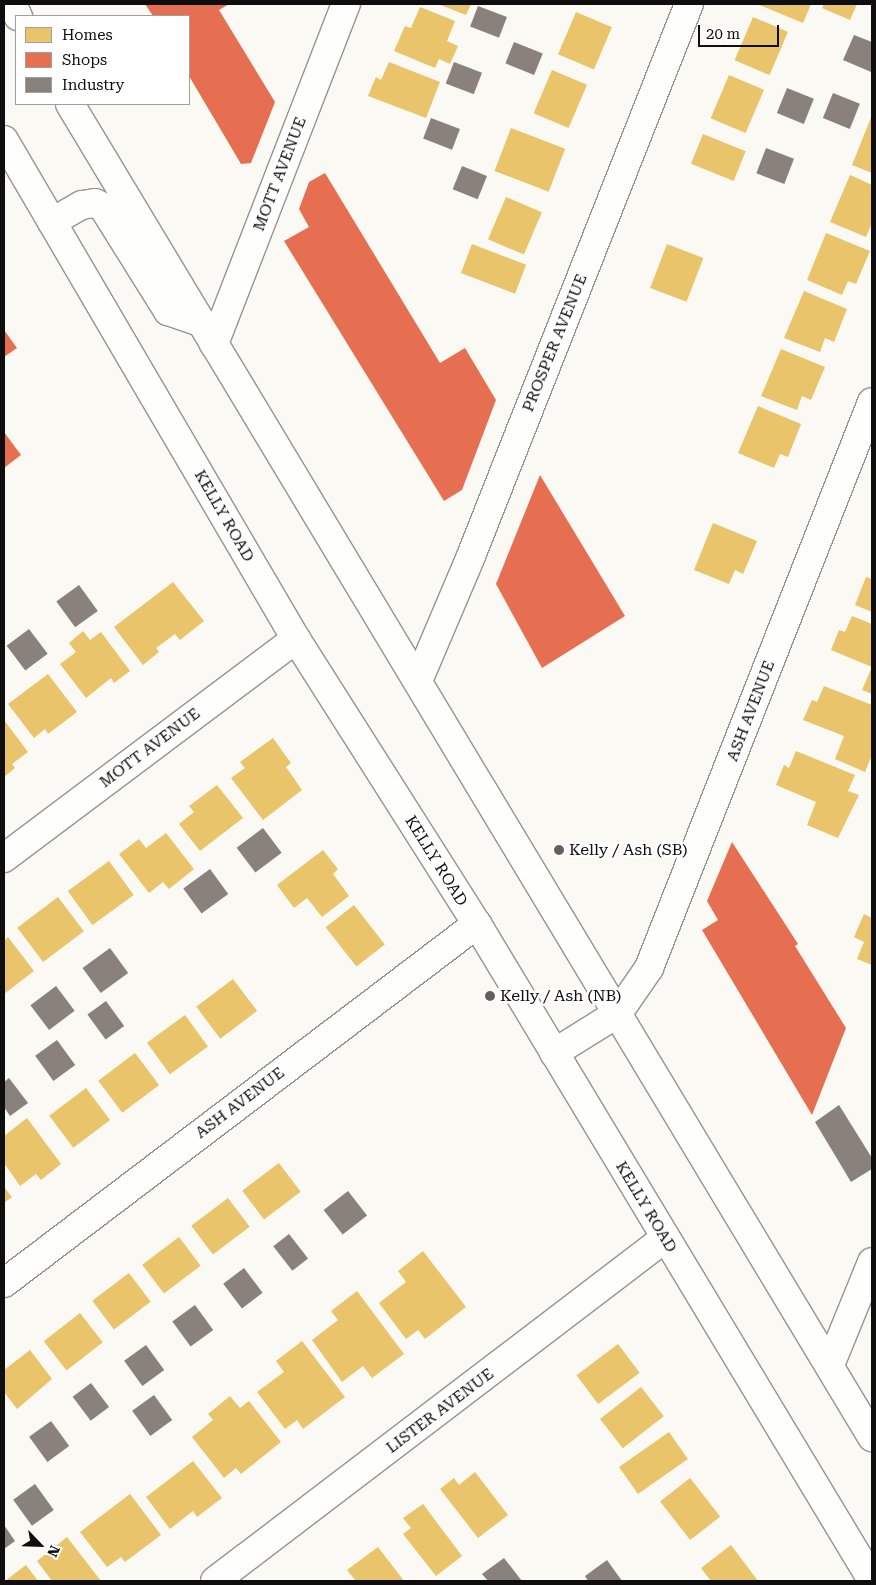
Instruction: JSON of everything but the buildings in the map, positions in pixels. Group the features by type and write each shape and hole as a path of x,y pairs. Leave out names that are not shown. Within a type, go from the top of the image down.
{"street":[{"path":"11,4 17,15"},
{"name":"MOTT AVENUE","path":"207,333 346,4"},
{"name":"PROSPER AVENUE","path":"418,681 465,571 689,4"},
{"path":"71,105 872,1438"},
{"name":"KELLY ROAD","path":"4,140 296,639 477,924 866,1578"},
{"path":"52,222 82,205 95,203 103,207 168,311 207,333"},
{"name":"ASH AVENUE","path":"618,1013 649,968 872,402"},
{"name":"MOTT AVENUE","path":"4,858 296,639"},
{"name":"ASH AVENUE","path":"4,1283 477,924"},
{"path":"554,1053 618,1013"},
{"name":"LISTER AVENUE","path":"215,1581 664,1239"},
{"path":"830,1366 872,1262"}],"place":[{"name":"Kelly / Ash (SB)","path":"559,850"},
{"name":"Kelly / Ash (NB)","path":"490,996"}]}
